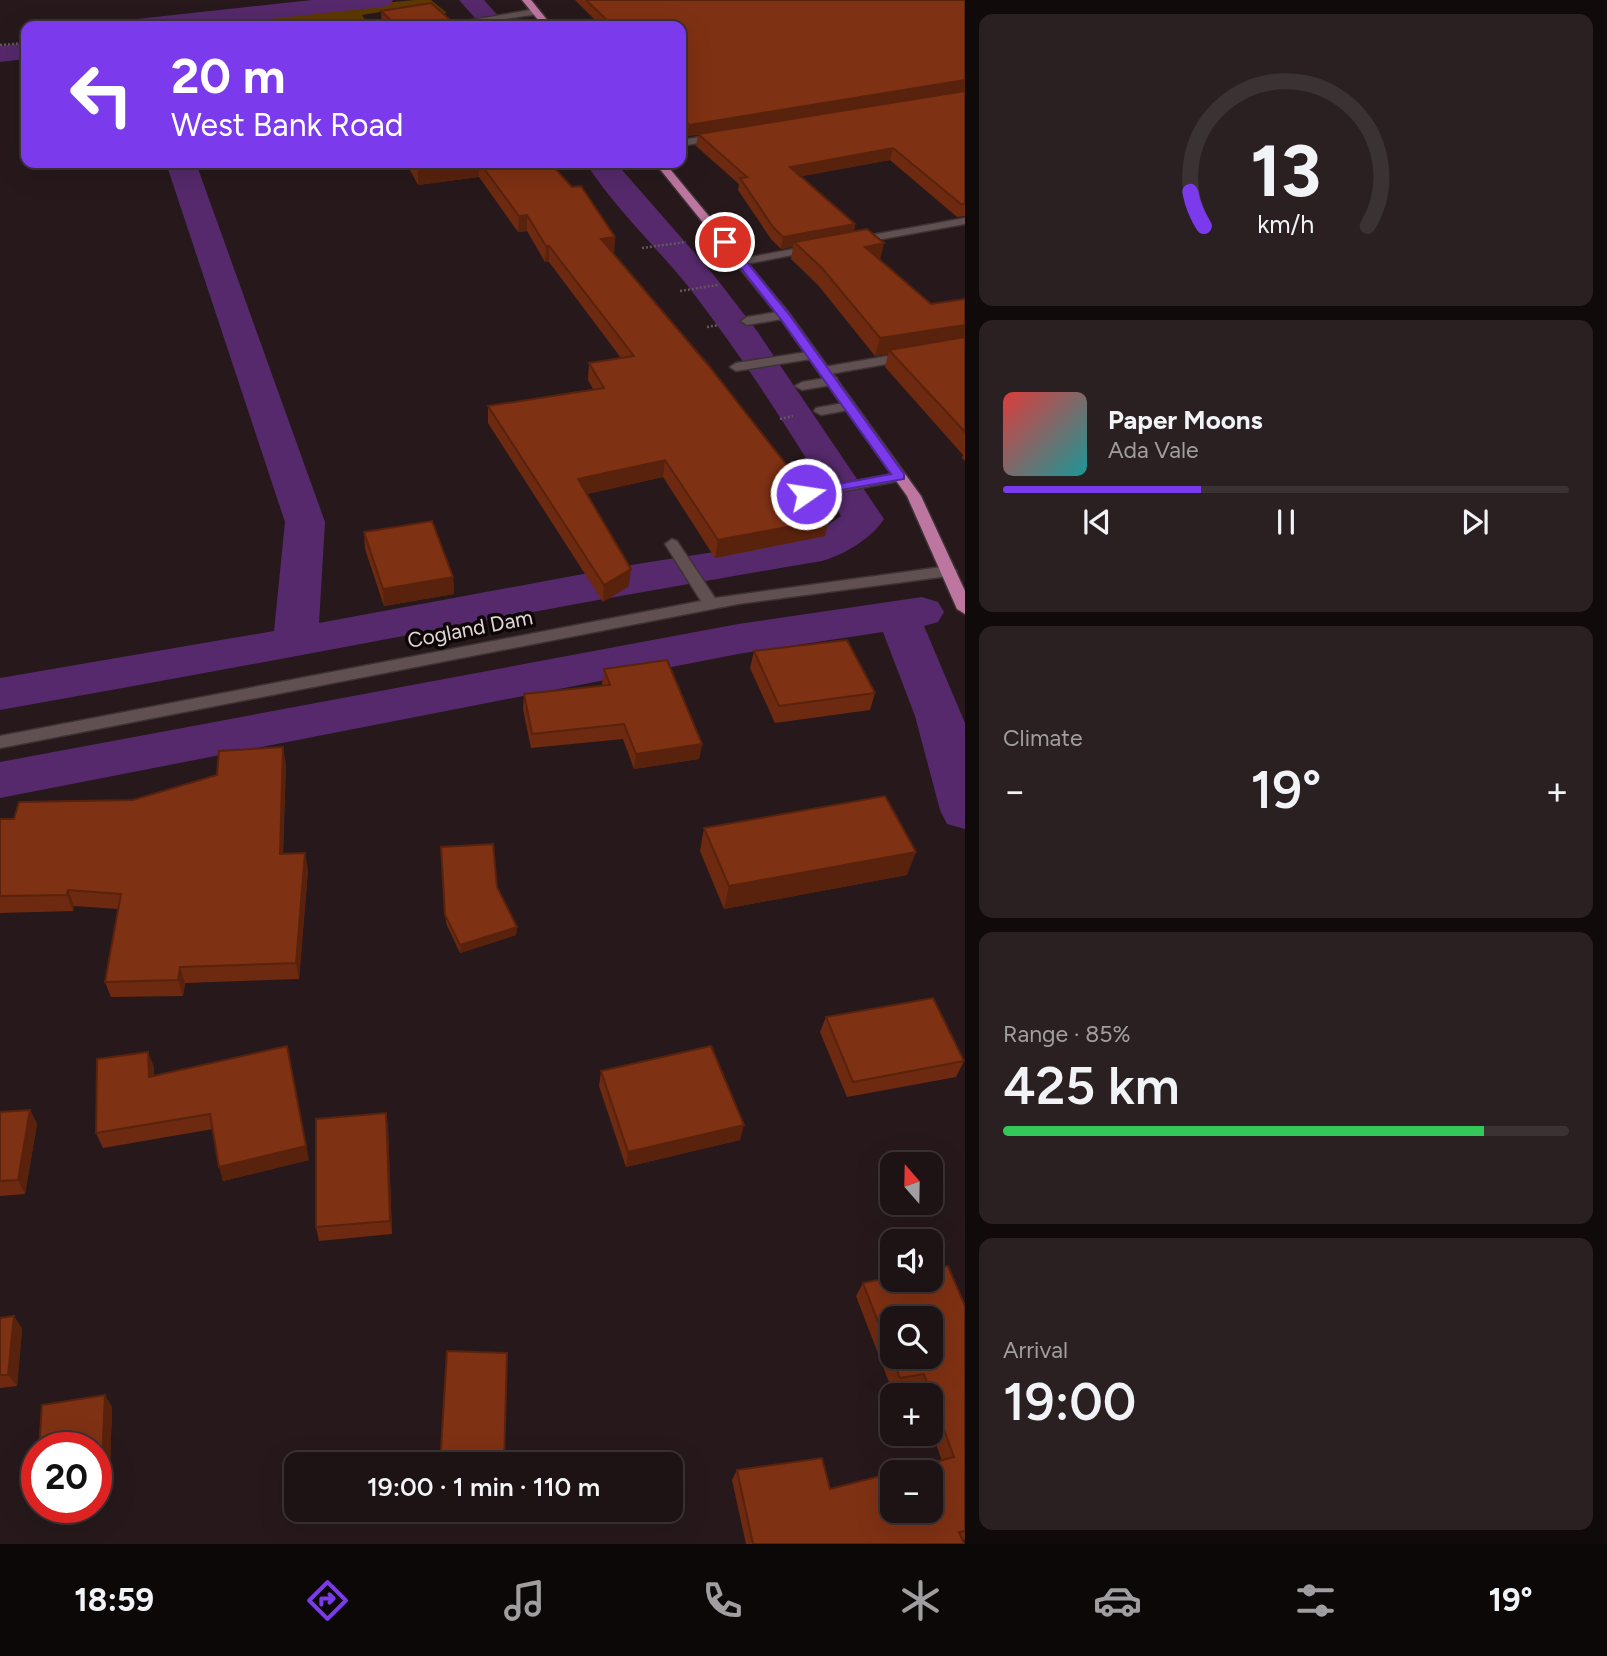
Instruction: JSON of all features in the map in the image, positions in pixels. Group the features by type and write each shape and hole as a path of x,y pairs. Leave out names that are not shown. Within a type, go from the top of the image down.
{"main road":[{"path":"526,0 544,21"},
{"path":"664,168 784,315 914,496 965,609"}],"street":[{"path":"475,21 536,12"},
{"path":"686,143 735,134"},
{"path":"846,243 965,221"},
{"path":"741,262 833,245"},
{"path":"747,321 784,315"},
{"path":"802,386 828,376 926,354"},
{"path":"736,367 813,355"},
{"path":"821,411 849,406"},
{"path":"806,494 900,477"},
{"path":"672,544 711,604"},
{"name":"Cogland Dam","path":"0,742 711,604 949,571"}],"path":[{"path":"0,45 21,43"},
{"path":"642,248 686,242"},
{"path":"680,291 718,285"}],"shaded area":[{"path":"415,0 431,0 447,13 416,17 405,8 362,15 366,21 190,21"}],"building":[{"path":"586,0 965,0 965,80 689,125 686,122 686,21 608,21"},
{"path":"431,3 451,21 392,21 381,11"},
{"path":"965,91 965,204 961,204 893,148 790,167 855,224 783,237 773,227 740,178 747,177 698,134"},
{"path":"484,168 555,168 572,187 581,186 615,237 601,239 709,366 829,519 718,540 665,460 578,479 631,569 604,585 488,406 604,388 589,363 634,356 549,246 546,246 527,215 519,216"},
{"path":"867,229 884,243 865,247 931,304 965,299 965,325 880,338 822,268 794,242"},
{"path":"965,337 965,432 889,350"},
{"path":"432,521 453,577 383,589 364,532"},
{"path":"847,640 875,693 779,706 754,651"},
{"path":"667,660 702,744 636,754 624,724 532,734 524,694 610,685 604,669"},
{"path":"283,747 280,854 305,853 296,963 180,967 178,980 105,982 121,894 68,890 67,895 0,896 0,819 14,819 19,802 133,800 217,775 219,751"},
{"path":"885,796 916,852 729,886 704,828"},
{"path":"493,844 497,887 517,927 460,945 445,915 441,847"},
{"path":"933,998 964,1061 853,1082 826,1017"},
{"path":"287,1046 306,1146 219,1167 210,1114 96,1133 97,1059 148,1052 149,1077"},
{"path":"711,1046 744,1125 628,1152 601,1071"},
{"path":"30,1110 18,1180 0,1181 0,1112"},
{"path":"386,1113 390,1221 316,1227 316,1119"},
{"path":"948,1266 965,1306 965,1531 959,1532 964,1544 753,1544 737,1470 822,1458 830,1489 880,1476 880,1523 943,1523 943,1460 954,1457 943,1427 943,1383 927,1383 924,1374 900,1378 896,1369 943,1369 943,1306 880,1306 880,1327 863,1283 880,1279 880,1292 943,1292 943,1267"},
{"path":"14,1316 8,1375 0,1375 0,1318"},
{"path":"447,1351 507,1353 504,1452 441,1452"},
{"path":"105,1395 103,1432 40,1432 42,1405"}],"waterway":[{"path":"184,21 381,0"},
{"path":"471,0 490,21"},
{"path":"0,54 21,52"},
{"path":"183,168 305,522 295,643"},
{"path":"295,643 637,578 822,548 864,519 745,339 701,281 605,168"},
{"path":"0,780 738,639 922,612"},
{"path":"898,616 939,716 965,810"},
{"path":"0,694 295,643"}],"route":[{"path":"725,242 784,315 900,477 806,494"}]}
